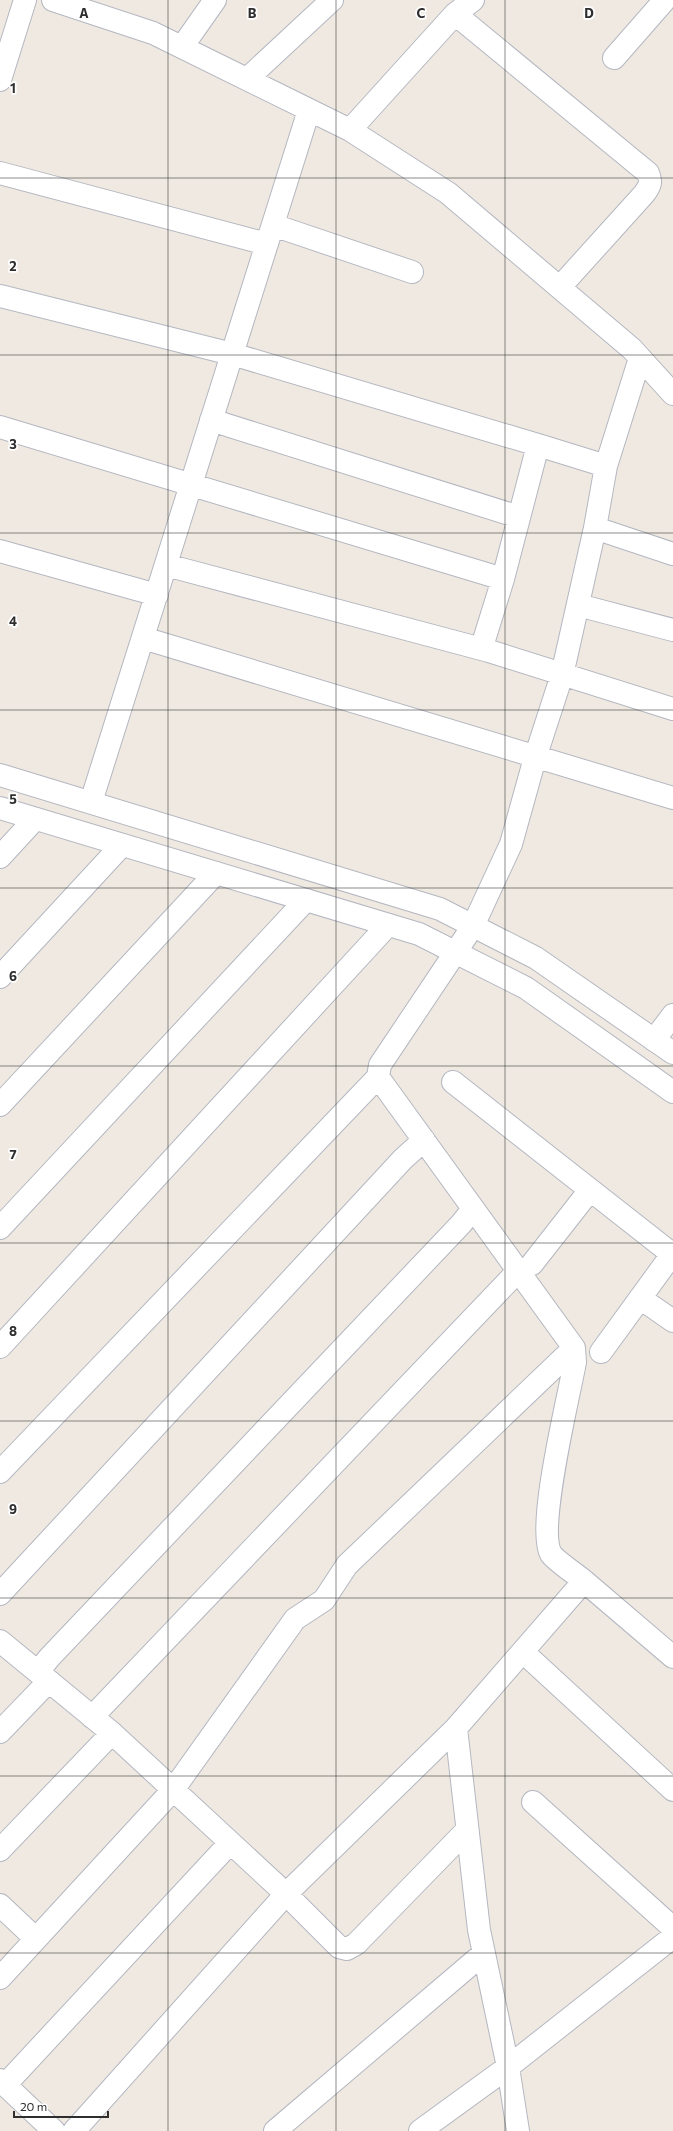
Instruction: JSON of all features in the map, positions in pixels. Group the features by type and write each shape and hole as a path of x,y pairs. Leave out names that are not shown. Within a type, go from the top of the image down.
{"street":[{"path":"0,80 25,0"},
{"path":"53,0 153,33 350,130 448,193 632,349 673,394"},
{"path":"182,47 215,0"},
{"path":"247,79 332,0"},
{"path":"350,130 456,14 473,0"},
{"path":"614,58 665,4"},
{"path":"456,14 648,172 651,180 649,187 644,194 560,287"},
{"path":"91,802 309,110"},
{"path":"0,173 270,234 412,272"},
{"path":"0,296 232,354 606,466"},
{"path":"0,1472 378,1077 380,1065 473,926 511,844 535,758 562,675 606,466 640,358"},
{"path":"211,420 519,517"},
{"path":"0,427 503,579"},
{"path":"489,651 485,646 484,640 503,579 538,445"},
{"path":"594,528 673,554"},
{"path":"0,550 157,595"},
{"path":"166,565 489,651 673,709"},
{"path":"578,604 673,630"},
{"path":"143,638 535,758 673,798"},
{"path":"0,774 440,909 536,958 673,1053"},
{"path":"0,808 419,934 526,988 673,1092"},
{"path":"0,857 35,819"},
{"path":"0,977 122,845"},
{"path":"0,1105 216,873"},
{"path":"0,1228 306,900"},
{"path":"0,1347 388,925"},
{"path":"654,1040 673,1015"},
{"path":"378,1077 473,1209 525,1267 574,1348 575,1362 547,1505 547,1540 552,1554 673,1657"},
{"path":"453,1082 673,1254 601,1352"},
{"path":"0,1594 403,1159 424,1140"},
{"path":"92,1717 525,1267 590,1190"},
{"path":"0,1732 44,1677 49,1658 461,1224 473,1209"},
{"path":"640,1298 673,1321"},
{"path":"0,1978 174,1790 295,1619 324,1600 347,1565 574,1348"},
{"path":"74,2131 286,1894 456,1728 584,1581"},
{"path":"0,1641 112,1733 286,1894 339,1948 347,1949 356,1944 467,1830"},
{"path":"523,1652 673,1790"},
{"path":"456,1728 479,1930 508,2067 518,2131"},
{"path":"0,1850 112,1733"},
{"path":"533,1802 673,1928"},
{"path":"54,2131 2,2083 230,1842"},
{"path":"0,1905 36,1939"},
{"path":"420,2131 508,2067 673,1937"},
{"path":"275,2131 484,1953"}]}
